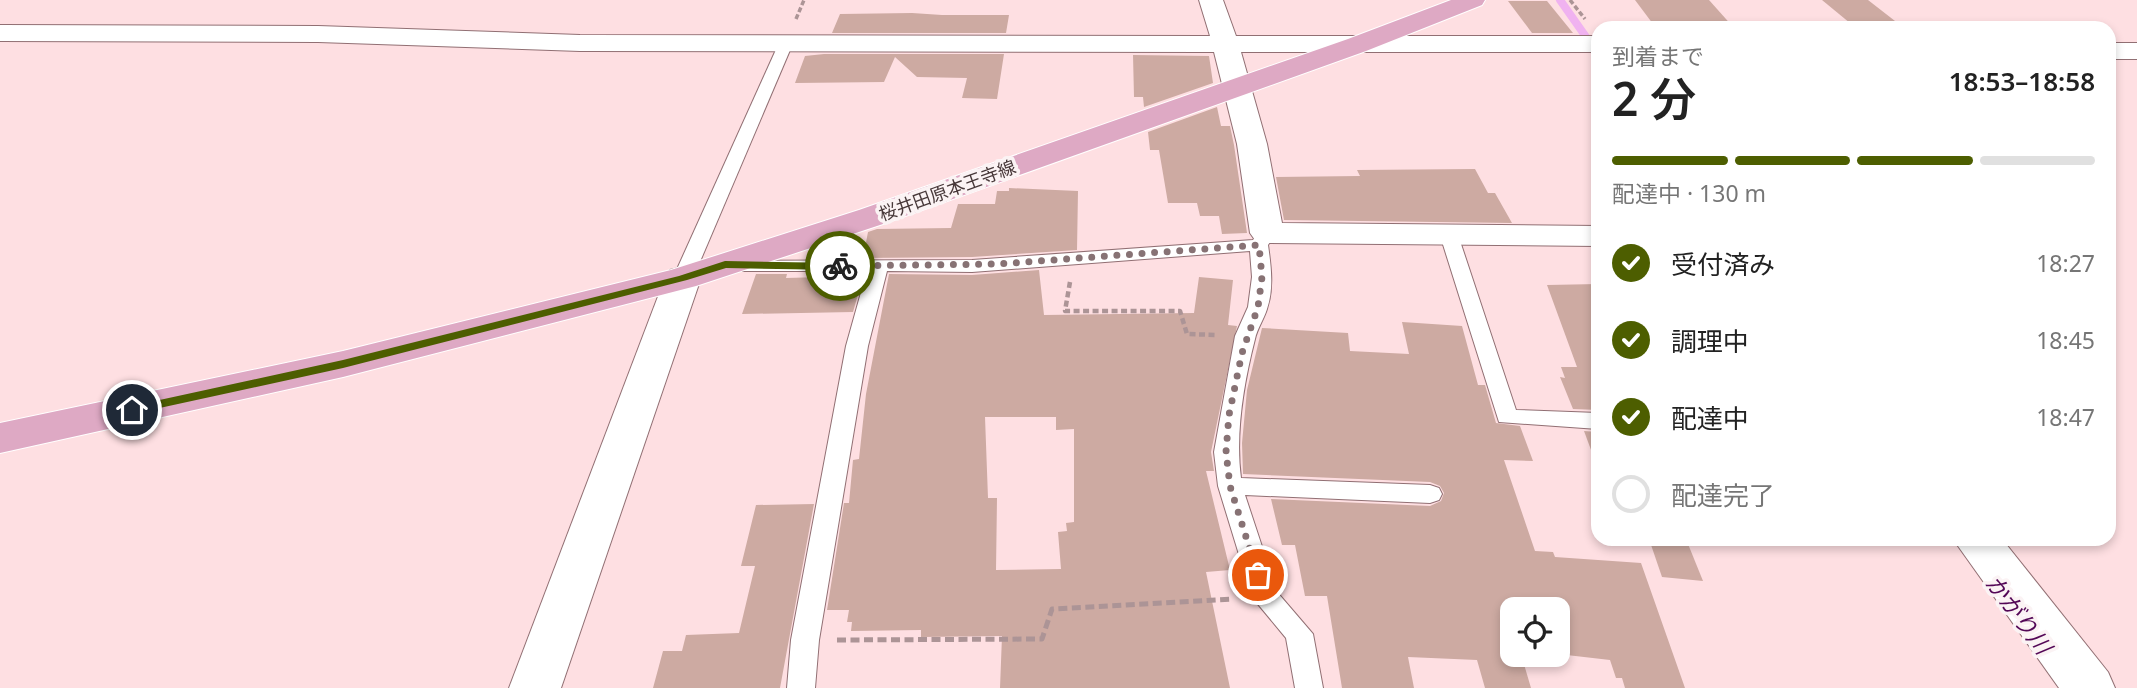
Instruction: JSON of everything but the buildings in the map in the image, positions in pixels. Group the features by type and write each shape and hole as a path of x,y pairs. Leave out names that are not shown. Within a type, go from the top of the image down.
{"main road":[{"name":"桜井田原本王寺線","path":"0,438 343,364 683,278 871,217 1357,45 1473,0"}],"street":[{"path":"1211,0 1238,85 1263,201 1263,239 1450,235 1591,236"},
{"path":"4,36 307,33 580,43 1591,44"},
{"path":"2116,51 2137,51"},
{"path":"535,688 683,278"},
{"path":"1981,546 2089,688"}],"lane":[{"path":"683,278 786,43"},
{"path":"1450,235 1507,417 1591,421"},
{"path":"725,265 878,267 1074,260 1263,239 1258,307 1245,336 1229,415 1226,452 1230,486 1265,597 1299,634 1309,688"},
{"path":"801,688 804,640 857,346 878,267"},
{"path":"1230,486 1430,494"}],"path":[{"path":"1074,260 1065,311 1180,311 1187,334 1245,336"},
{"path":"804,640 1042,639 1052,609 1265,597"}],"waterway":[{"name":"かがり川","path":"1560,0 1591,44"}],"way so far":[{"path":"840,266 998,264 1259,245 1262,277 1258,307 1255,319 1245,336 1229,415 1226,452 1230,486 1258,575"}],"route":[{"path":"132,410 343,364 725,265 840,266"}]}
